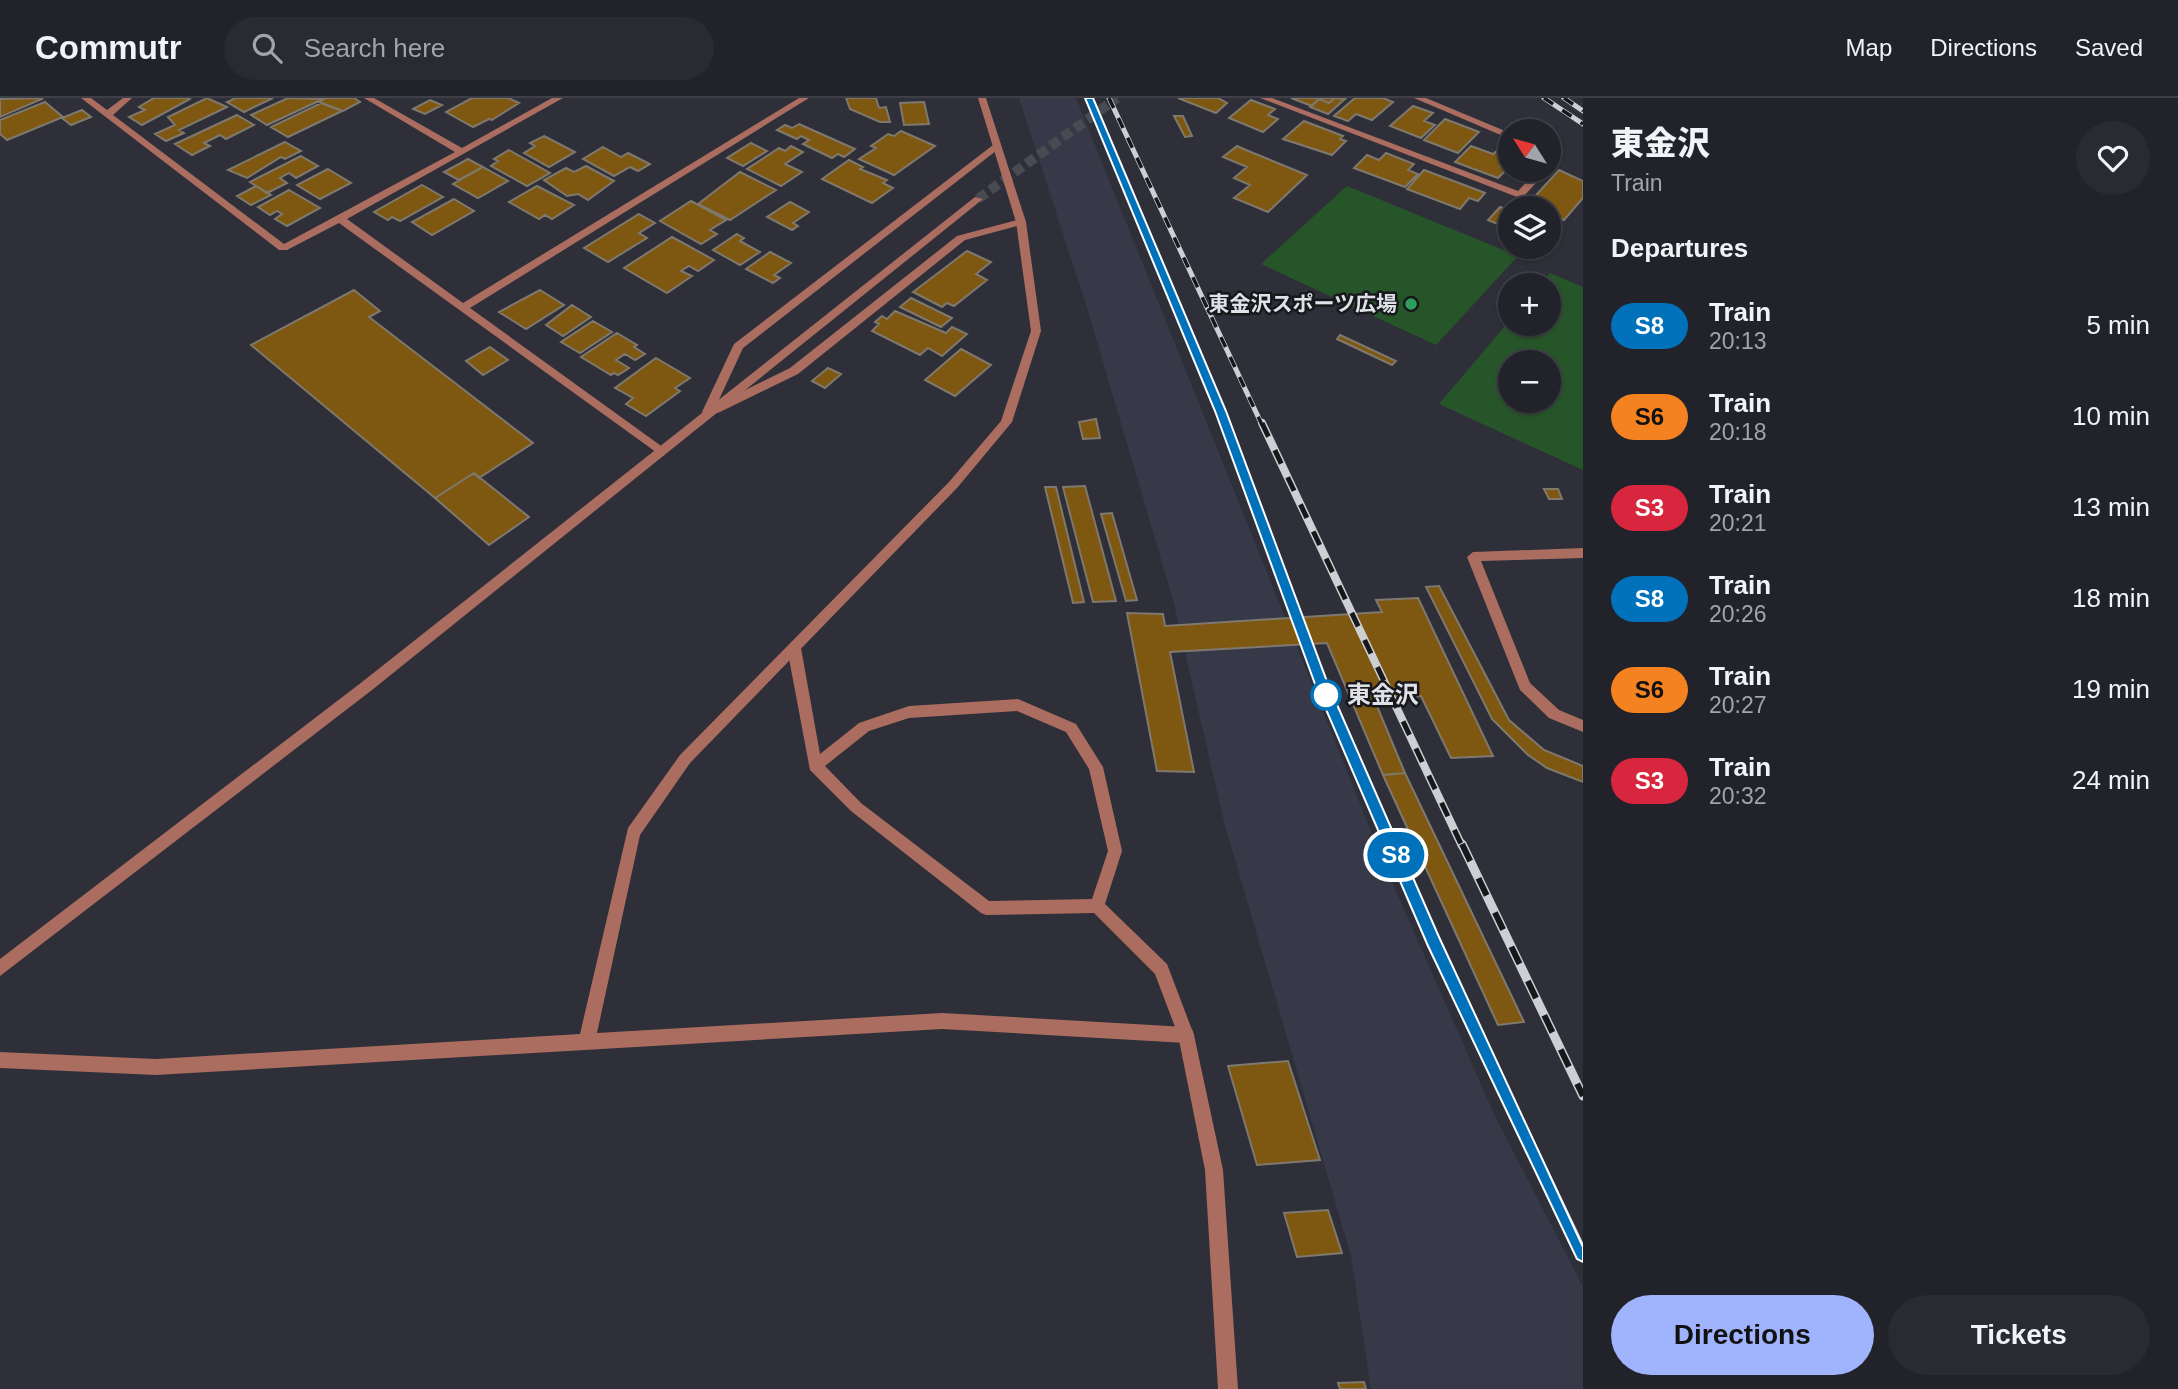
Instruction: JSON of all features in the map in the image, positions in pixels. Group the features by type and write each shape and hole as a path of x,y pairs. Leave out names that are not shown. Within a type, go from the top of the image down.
{"street":[{"path":"85,98 283,247 340,219 559,98"},
{"path":"107,115 128,98"},
{"path":"368,98 462,152"},
{"path":"463,308 805,98"},
{"path":"587,1041 633,833 685,759 953,485 1006,422 1036,331 1021,222 982,98"},
{"path":"1264,98 1520,195 1532,182"},
{"path":"1418,98 1498,131"},
{"path":"708,412 737,346 996,147"},
{"path":"0,969 356,694 978,199"},
{"path":"340,219 660,451"},
{"path":"708,412 794,371 961,238 1021,222"},
{"path":"1583,553 1473,557 1525,687 1555,714 1583,726"},
{"path":"794,648 815,766 856,807 986,908 1097,906 1161,970 1186,1035 1214,1170 1228,1389"},
{"path":"815,766 864,727 909,712 1018,705 1071,728 1096,767 1115,850 1097,906"},
{"path":"0,1060 156,1067 942,1021 1186,1035"}],"shaded area":[{"path":"1019,98 1076,98 1388,873 1494,1114 1583,1287 1583,1389 1371,1389 1351,1256 1224,822 1173,600 1087,308"}],"green space":[{"name":"東金沢スポーツ広場","path":"1347,186 1498,248 1498,259 1515,259 1502,273 1498,273 1498,278 1436,345 1261,264"},
{"path":"1561,278 1583,287 1583,470 1439,404 1498,334 1561,336"}],"building":[{"path":"154,98 190,99 142,125 129,117 145,110 139,107"},
{"path":"207,98 227,107 179,130 184,133 166,141 155,134 175,125 168,117"},
{"path":"236,98 273,98 244,112 227,102"},
{"path":"288,98 323,99 267,125 251,115"},
{"path":"326,98 354,98 360,102 343,111 319,102"},
{"path":"472,98 508,98 519,103 492,120 473,127 446,112"},
{"path":"846,98 876,98 879,108 886,107 890,122 880,122 850,109"},
{"path":"1178,98 1218,98 1227,103 1216,113"},
{"path":"1291,98 1335,98 1329,103 1319,99 1312,106"},
{"path":"1335,98 1345,99 1328,114 1310,107 1319,99 1329,103"},
{"path":"1355,98 1383,98 1393,102 1372,120 1356,114 1348,121 1334,116"},
{"path":"0,99 42,99 0,117"},
{"path":"430,100 442,105 425,114 413,109"},
{"path":"1251,100 1275,109 1268,115 1278,119 1263,132 1229,118"},
{"path":"45,102 63,117 7,140 0,134 0,120"},
{"path":"924,102 929,124 904,125 900,103"},
{"path":"321,103 342,111 288,137 271,127"},
{"path":"1413,106 1433,113 1424,121 1435,125 1421,138 1390,126"},
{"path":"82,110 91,117 71,125 62,118"},
{"path":"237,115 254,125 226,139 220,135 204,143 210,146 192,155 175,144"},
{"path":"1174,116 1183,116 1192,136 1185,137"},
{"path":"1445,119 1479,132 1458,153 1424,140"},
{"path":"1304,121 1343,136 1340,139 1346,141 1332,155 1283,139"},
{"path":"799,124 855,149 844,157 838,154 832,158 803,144 809,140 801,136 797,139 777,130 785,125 792,128"},
{"path":"901,131 935,146 894,175 859,159 876,148 871,146 888,134 894,136"},
{"path":"544,136 575,152 549,167 524,153 535,146 530,143"},
{"path":"285,142 301,151 285,159 281,157 247,178 228,170"},
{"path":"751,143 767,151 743,166 727,158"},
{"path":"791,146 803,152 785,164 802,172 781,186 747,169 779,148 785,151"},
{"path":"1237,146 1307,175 1268,212 1234,198 1250,185 1234,178 1247,167 1223,157"},
{"path":"1471,146 1493,154 1498,150 1498,178 1455,162"},
{"path":"603,147 621,157 628,153 650,164 638,171 630,167 614,176 583,159"},
{"path":"509,150 550,173 527,186 491,166 498,161 494,159"},
{"path":"1386,153 1414,164 1408,170 1418,174 1405,187 1354,168 1367,155 1379,160"},
{"path":"301,156 318,166 296,178 289,173 280,178 287,183 267,193 250,182"},
{"path":"468,159 483,167 459,180 444,172"},
{"path":"849,160 863,167 860,169 887,180 883,183 893,188 872,203 822,179"},
{"path":"586,166 614,181 588,200 578,194 567,196 544,180 566,168 574,172"},
{"path":"483,167 508,181 478,198 453,184"},
{"path":"328,169 351,183 320,199 297,185"},
{"path":"1424,170 1485,193 1478,201 1469,198 1460,209 1407,189"},
{"path":"1561,171 1583,181 1583,198 1564,220 1561,219 1561,196 1535,196 1548,182 1561,182"},
{"path":"740,172 776,190 730,220 698,204"},
{"path":"422,185 443,197 400,221 392,217 388,220 374,212"},
{"path":"256,186 271,195 251,205 237,196"},
{"path":"537,186 574,205 552,219 545,215 539,219 509,202"},
{"path":"289,190 320,208 287,226 275,219 282,214 277,211 270,215 258,207"},
{"path":"454,199 474,211 432,235 412,222"},
{"path":"691,201 726,220 710,230 717,234 701,244 660,221"},
{"path":"790,202 809,212 793,223 798,226 792,230 767,217"},
{"path":"1498,209 1498,224 1488,220"},
{"path":"639,214 655,223 639,233 647,238 608,262 584,248"},
{"path":"737,234 744,238 740,241 760,252 740,265 713,250"},
{"path":"672,237 714,260 698,271 689,266 681,271 692,276 667,293 624,268"},
{"path":"967,251 991,262 976,274 987,280 954,306 947,303 942,307 913,292"},
{"path":"770,252 791,263 774,275 780,278 773,283 746,269"},
{"path":"354,290 380,311 369,317 533,443 479,478 474,473 435,498 251,345"},
{"path":"540,290 564,305 526,329 499,312"},
{"path":"911,298 952,318 941,327 900,307"},
{"path":"572,305 591,317 563,336 546,325"},
{"path":"895,311 946,333 952,327 967,334 942,356 928,348 920,355 872,331 879,324 875,322 882,316 887,319"},
{"path":"593,321 612,332 580,353 561,342"},
{"path":"617,333 637,345 634,347 645,354 635,360 625,354 616,360 629,368 618,375 611,375 581,357"},
{"path":"1340,335 1396,361 1392,365 1337,339"},
{"path":"490,347 508,360 483,375 466,361"},
{"path":"961,349 991,365 955,396 925,380"},
{"path":"656,358 690,378 675,388 680,391 646,416 626,404 633,398 615,388"},
{"path":"828,368 841,374 825,388 812,381"},
{"path":"1096,419 1100,438 1083,439 1079,422"},
{"path":"474,473 529,517 489,545 435,498"},
{"path":"1085,486 1116,601 1093,602 1063,487"},
{"path":"1045,487 1056,487 1084,602 1073,603"},
{"path":"1544,489 1558,489 1562,499 1549,499"},
{"path":"1112,513 1137,600 1126,601 1101,514"},
{"path":"1439,586 1509,720 1544,750 1583,766 1583,782 1547,768 1528,755 1492,719 1426,587"},
{"path":"1418,598 1493,756 1451,758 1421,696 1374,699 1405,773 1383,775 1327,643 1170,652 1194,772 1157,771 1127,613 1163,614 1165,626 1382,612 1376,600"},
{"path":"1405,773 1524,1022 1498,1025 1383,775"},
{"path":"1288,1061 1320,1160 1257,1165 1228,1066"},
{"path":"1328,1210 1342,1253 1297,1257 1284,1213"},
{"path":"1364,1382 1366,1389 1340,1389 1338,1383"}],"tunnel":[{"path":"978,199 1117,98"}],"railway":[{"path":"1089,98 1226,425"},
{"path":"1109,98 1262,425"},
{"path":"1544,98 1583,124"},
{"path":"1564,98 1583,111"},
{"path":"1225,423 1322,684 1393,846"},
{"path":"1262,423 1462,846"},
{"path":"1392,844 1434,941 1583,1253"},
{"path":"1462,844 1583,1096"}],"train":[{"name":"S8","path":"1089,98 1220,411 1322,684 1434,941 1583,1253"}],"place":[{"name":"東金沢スポーツ広場","path":"1411,304"},
{"name":"東金沢","path":"1326,695"}]}
